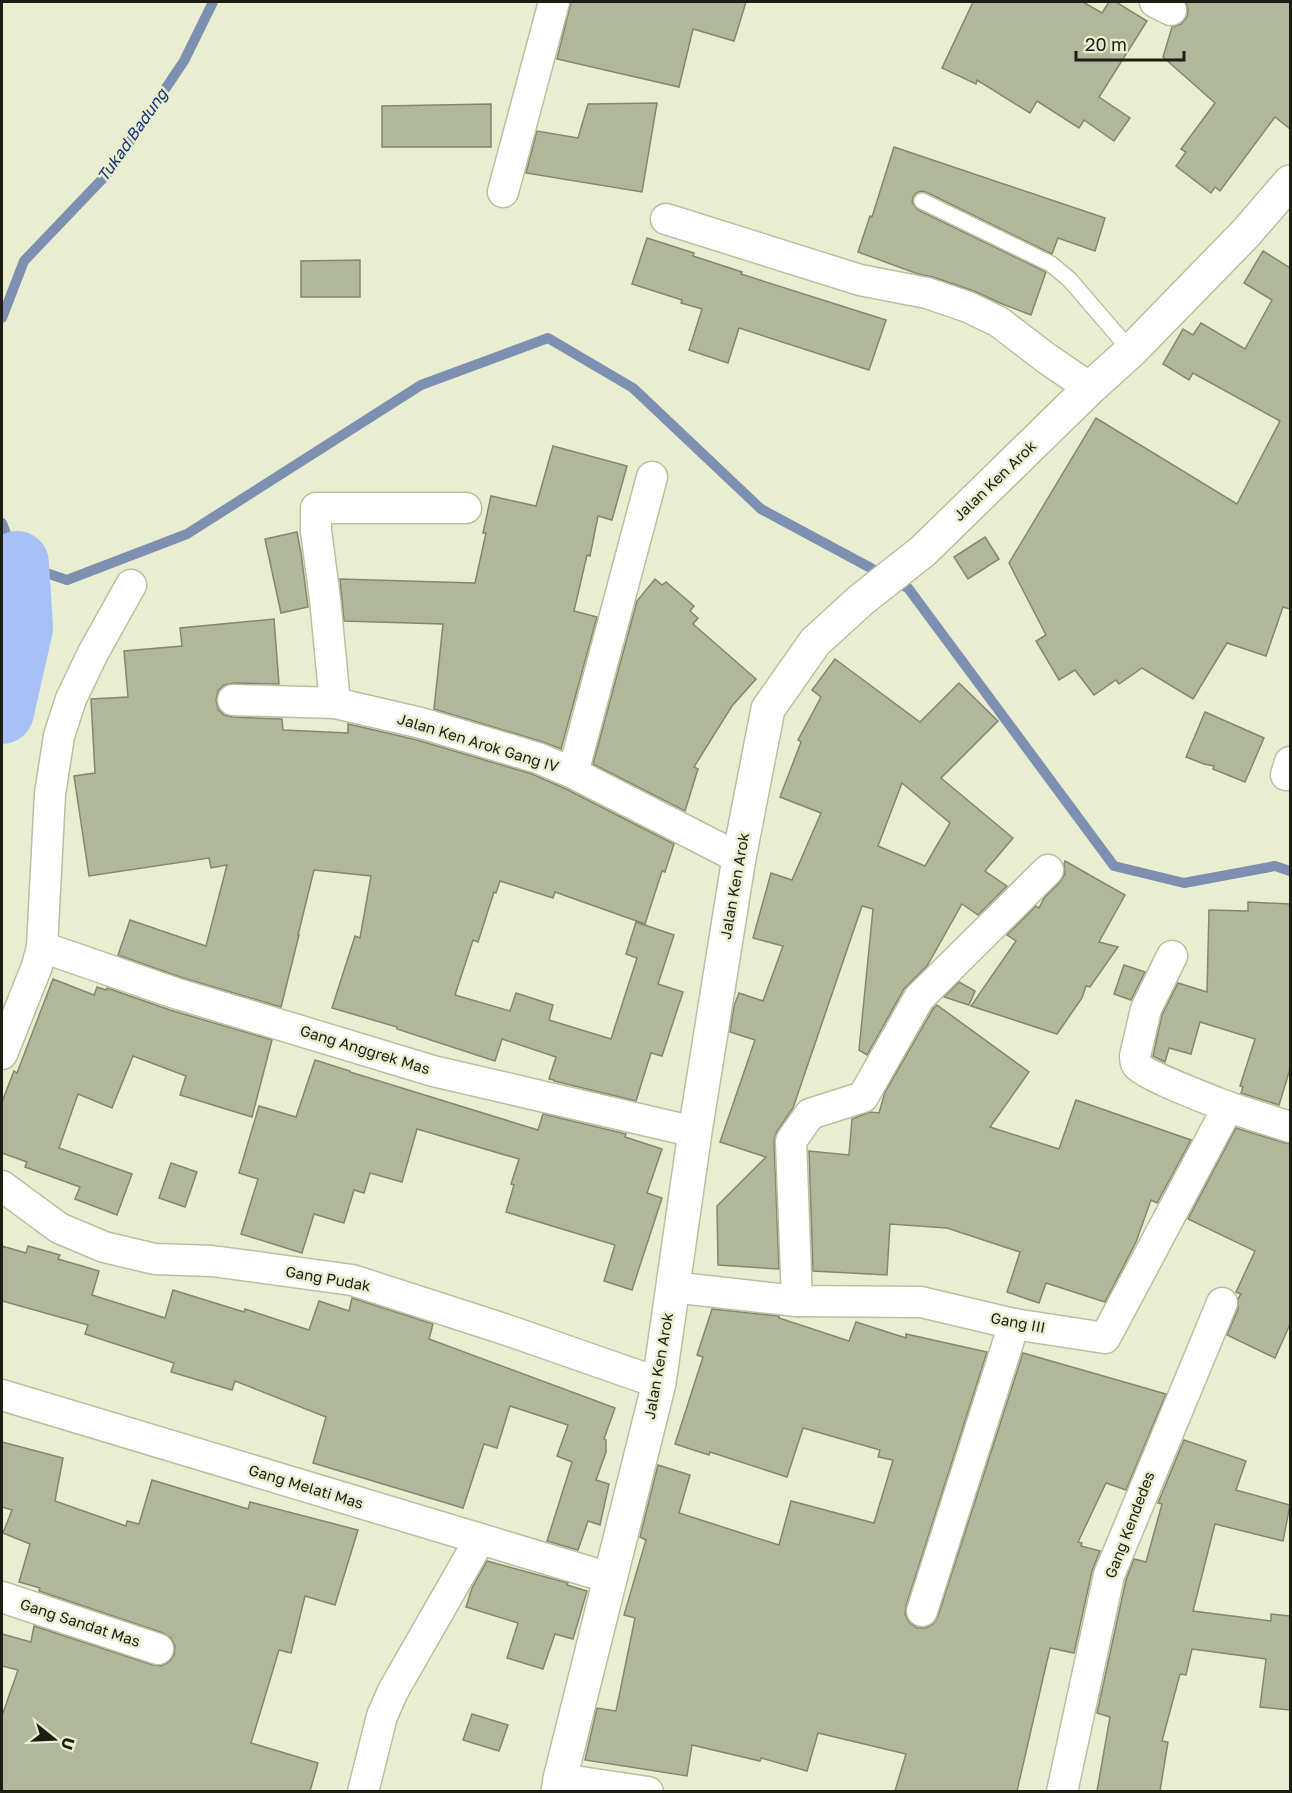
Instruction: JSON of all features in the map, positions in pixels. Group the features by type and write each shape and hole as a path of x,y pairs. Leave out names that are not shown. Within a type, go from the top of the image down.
{"street":[{"path":"503,192 554,2"},
{"name":"Jalan Ken Arok","path":"559,1785 659,1383 695,1132 739,858 768,709 815,642 861,600 923,551 1131,351 1246,233 1290,182"},
{"path":"666,219 860,280 927,293 968,307 999,322 1090,388"},
{"path":"573,773 652,477"},
{"path":"335,703 316,531 316,508 466,508"},
{"path":"2,1054 37,966 42,947 50,794 59,736 71,699 93,653 131,585"},
{"name":"Jalan Ken Arok Gang IV","path":"234,700 335,703 421,723 538,758 573,773 739,858"},
{"path":"797,1301 792,1141 810,1114 863,1097 919,998 1048,870"},
{"name":"Gang Anggrek Mas","path":"42,947 175,993 433,1071 695,1132"},
{"path":"1172,956 1146,1009 1135,1062 1152,1074 1228,1107 1290,1128"},
{"name":"Gang III","path":"672,1287 797,1301 921,1302 1014,1324 1105,1338 1228,1107"},
{"name":"Gang Pudak","path":"2,1186 59,1228 104,1247 155,1259 212,1261 352,1280 484,1322 659,1383"},
{"name":"Gang Kendedes","path":"1062,1791 1109,1575 1222,1303"},
{"path":"922,1611 1014,1324"},
{"name":"Gang Melati Mas","path":"2,1395 610,1578"},
{"path":"363,1791 382,1716 393,1691 480,1539"},
{"name":"Gang Sandat Mas","path":"2,1597 158,1649"},
{"path":"559,1785 648,1791"}],"lane":[{"path":"922,201 1051,264 1070,280 1131,351"}],"building":[{"path":"571,2 746,2 734,41 693,29 679,87 557,59"},
{"path":"973,2 1083,2 1102,13 1109,2 1116,2 1147,21 1099,97 1130,118 1114,141 1084,120 1079,128 1037,101 1030,113 977,80 976,84 942,68"},
{"path":"1186,2 1290,2 1290,129 1275,117 1220,191 1215,187 1211,193 1176,166 1186,152 1181,149 1215,103 1163,57 1172,27 1181,24 1187,17"},
{"path":"657,103 642,192 526,173 537,131 578,138 588,104"},
{"path":"491,104 491,147 382,147 382,106"},
{"path":"894,147 1105,218 1095,251 1058,238 1052,254 926,192 916,193 912,202 918,210 1046,272 1031,315 974,291 858,252 870,216 872,217"},
{"path":"647,238 694,253 693,256 742,272 741,274 886,320 869,370 739,328 728,363 689,350 702,309 632,284"},
{"path":"1263,251 1290,268 1290,609 1283,607 1266,656 1227,643 1193,699 1142,668 1119,684 1116,680 1094,695 1075,670 1059,680 1036,641 1046,635 1009,563 1096,418 1237,504 1280,421 1193,373 1189,380 1163,364 1183,329 1193,335 1201,323 1245,349 1272,300 1244,283"},
{"path":"360,260 360,297 301,297 301,261"},
{"path":"553,446 627,466 612,520 598,516 590,556 587,555 574,611 597,617 561,749 434,709 443,624 344,621 340,579 475,583 491,496 536,506"},
{"path":"297,532 308,607 281,613 265,539"},
{"path":"985,537 999,559 968,579 954,557"},
{"path":"655,579 662,585 666,582 694,606 690,611 698,618 693,624 756,679 732,706 694,767 698,769 685,811 593,764 637,601"},
{"path":"274,619 279,684 234,683 224,685 218,691 216,700 218,709 224,715 282,719 283,730 348,733 348,724 417,740 532,774 674,844 665,872 662,871 645,924 555,892 553,898 500,881 496,893 494,892 478,942 473,940 455,995 510,1011 516,993 553,1005 549,1020 611,1039 637,958 626,954 636,922 674,935 658,984 683,992 662,1056 651,1053 636,1101 549,1079 556,1057 502,1039 495,1061 397,1029 397,1027 332,1008 355,936 360,938 371,876 314,870 281,1007 180,977 118,955 130,920 206,946 227,865 211,868 209,858 89,876 74,776 95,773 91,699 128,697 124,651 182,646 180,628"},
{"path":"835,659 920,722 959,683 998,721 941,778 1013,838 985,871 1007,886 978,915 962,904 927,966 904,989 867,1055 859,1050 873,909 862,906 793,1108 777,1131 774,1141 779,1269 718,1265 717,1206 766,1157 720,1142 755,1040 730,1032 734,1006 739,993 763,1001 783,946 753,938 771,873 792,880 821,813 780,797 801,742 798,740 821,697 812,690","holes":["902,783 950,823 925,866 878,846"]},
{"path":"1205,712 1264,738 1245,782 1213,769 1214,766 1186,757"},
{"path":"1065,861 1125,895 1099,942 1118,947 1090,987 1086,986 1082,998 1057,1034 971,1006 1016,941 1007,935 1036,906 1039,908 1044,898 1060,882 1065,874"},
{"path":"1248,902 1290,904 1290,1069 1279,1105 1241,1093 1243,1087 1240,1086 1255,1039 1200,1022 1191,1054 1169,1048 1165,1062 1153,1056 1162,1015 1178,983 1207,992 1209,910 1248,911"},
{"path":"1124,965 1145,972 1131,1000 1114,994"},
{"path":"53,979 94,995 97,987 106,990 107,988 170,1010 272,1040 252,1117 180,1095 186,1076 133,1056 112,1108 78,1094 59,1148 132,1174 117,1215 75,1199 80,1187 25,1167 27,1162 2,1153 2,1102 14,1071 17,1073"},
{"path":"959,982 975,991 969,1005 944,997"},
{"path":"937,1005 1029,1072 990,1127 1059,1149 1076,1100 1191,1140 1157,1203 1151,1200 1136,1242 1105,1302 1046,1283 1039,1303 1007,1292 1020,1252 947,1228 890,1224 887,1275 813,1271 809,1151 849,1155 852,1119 870,1112 879,1113 885,1092"},
{"path":"315,1060 538,1130 543,1114 626,1134 625,1137 662,1149 647,1193 662,1198 632,1290 604,1281 615,1245 506,1212 514,1185 511,1184 519,1159 417,1129 402,1182 370,1173 364,1193 354,1190 344,1223 314,1214 302,1253 241,1234 258,1179 239,1173 259,1106 296,1117"},
{"path":"1236,1128 1290,1144 1290,1324 1275,1358 1227,1335 1238,1309 1238,1299 1241,1294 1236,1292 1255,1251 1188,1219"},
{"path":"171,1163 197,1172 185,1207 159,1198"},
{"path":"2,1246 26,1253 28,1246 60,1255 58,1259 99,1271 92,1295 165,1318 173,1290 244,1312 245,1309 309,1330 319,1301 349,1311 352,1298 433,1324 429,1339 615,1408 604,1439 606,1440 606,1452 596,1480 609,1484 600,1525 588,1521 578,1550 547,1541 572,1462 557,1456 568,1425 510,1406 497,1448 484,1444 463,1508 313,1463 326,1417 235,1381 232,1390 171,1372 174,1363 85,1334 88,1325 2,1301"},
{"path":"712,1309 779,1316 779,1318 849,1341 856,1322 906,1338 906,1334 987,1352 906,1606 905,1614 909,1622 917,1628 926,1628 933,1624 938,1616 1023,1353 1166,1394 1126,1490 1106,1483 1078,1542 1082,1543 1081,1546 1100,1551 1092,1571 1074,1653 1050,1648 1017,1791 895,1791 906,1754 818,1733 807,1771 761,1758 760,1761 692,1745 687,1776 585,1760 597,1708 616,1711 635,1618 624,1615 646,1540 640,1537 658,1465 690,1475 679,1513 779,1545 791,1501 874,1523 893,1460 878,1457 880,1450 803,1428 787,1477 710,1452 709,1455 675,1444 703,1357 697,1355"},
{"path":"1184,1440 1246,1461 1236,1490 1290,1505 1283,1541 1215,1524 1193,1611 1271,1621 1271,1614 1290,1616 1290,1710 1260,1707 1266,1659 1192,1649 1186,1675 1180,1674 1162,1741 1168,1742 1160,1791 1097,1791 1110,1717 1097,1713 1126,1580 1134,1559 1146,1562 1162,1504 1158,1503"},
{"path":"2,1442 63,1458 55,1501 126,1526 127,1521 139,1524 152,1480 248,1509 250,1502 358,1530 335,1605 305,1596 291,1653 279,1650 251,1743 318,1763 310,1791 2,1791 2,1716 18,1670 2,1666 2,1634 31,1642 34,1626 161,1666 169,1662 174,1655 175,1646 171,1638 163,1633 39,1591 40,1588 19,1582 30,1544 3,1533 12,1510 2,1507"},
{"path":"487,1561 568,1583 567,1585 587,1591 573,1639 555,1634 543,1669 507,1658 518,1623 466,1607 472,1588"},
{"path":"472,1714 508,1725 499,1751 463,1740"}],"waterway":[{"name":"Tukad Badung","path":"2,318 24,261 110,171 184,61 213,2"},
{"path":"2,523 17,563 67,580 187,534 421,385 548,338 633,388 761,509 908,588 1114,866 1184,883 1275,866 1290,871"},
{"name":"Tukad Badung","path":"2,712 21,628 17,563"}]}
